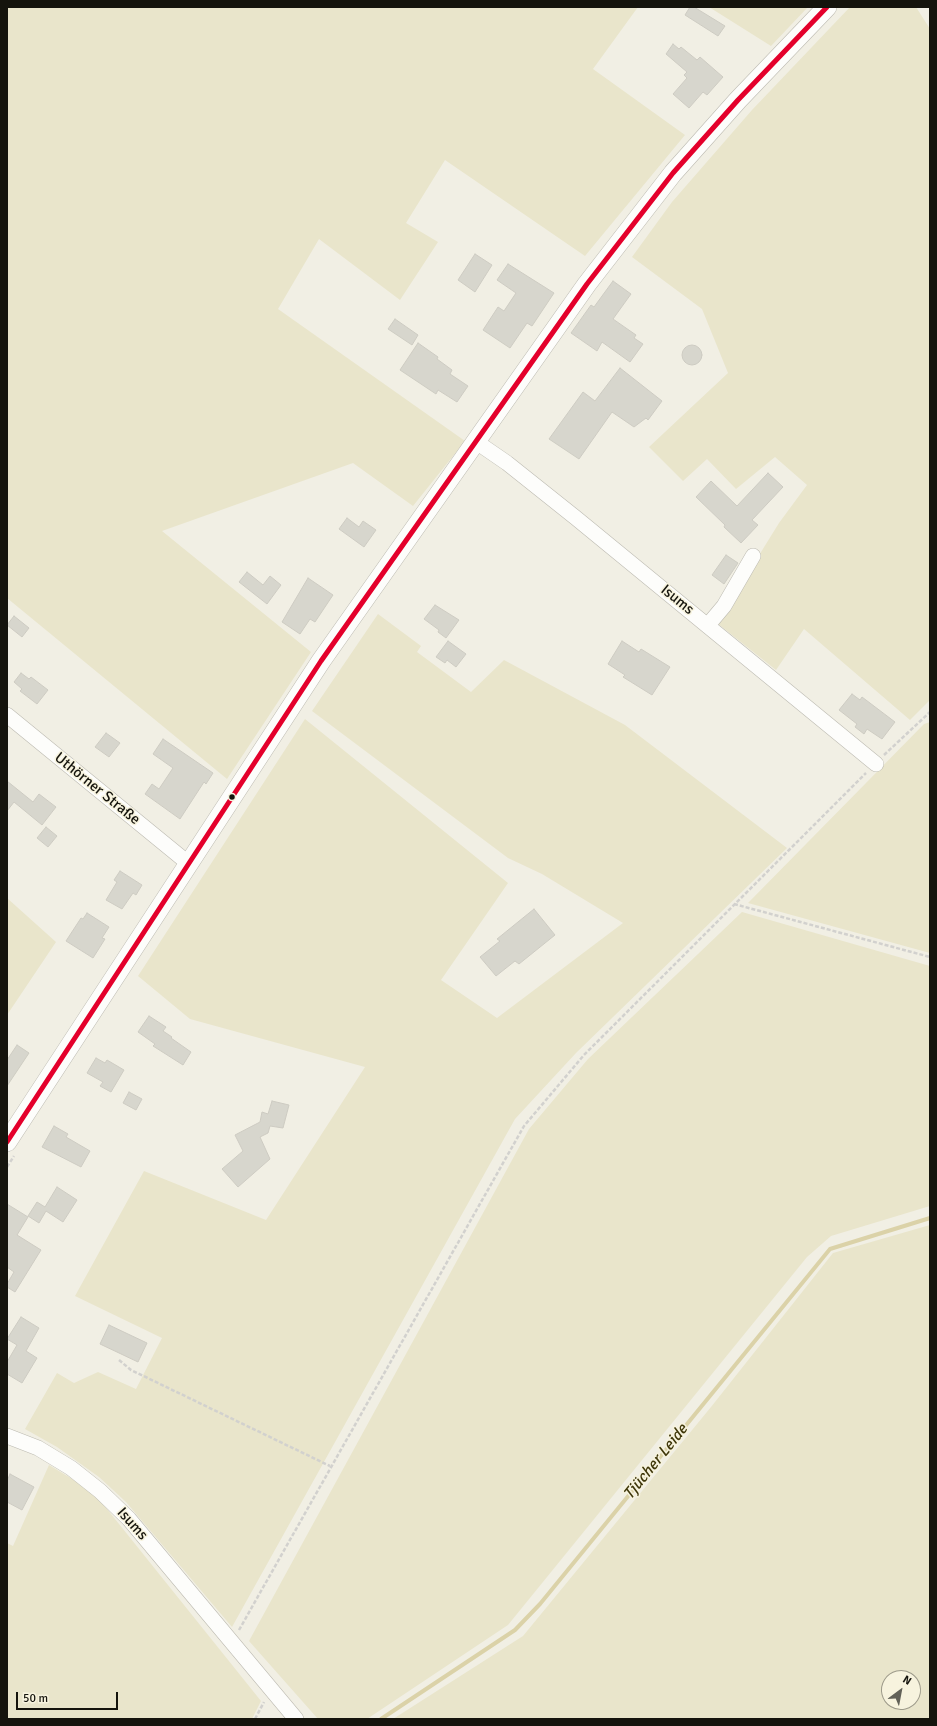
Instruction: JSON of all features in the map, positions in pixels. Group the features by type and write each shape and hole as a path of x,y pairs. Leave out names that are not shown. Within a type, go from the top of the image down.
{"main road":[{"path":"12,1148 188,863 320,661 587,284 673,173 738,100 827,7"}],"street":[{"name":"Isums","path":"475,441 507,463 570,513 876,764"},
{"path":"708,625 724,606 753,556"},
{"name":"Uthörner Straße","path":"7,715 188,863"},
{"name":"Isums","path":"7,1436 38,1448 71,1468 100,1491 129,1519 296,1719"}],"path":[{"path":"232,1642 330,1466 524,1126 584,1056 734,904 930,712"},
{"path":"734,904 930,957"},
{"path":"7,1167 12,1148"},
{"path":"119,1360 131,1370 330,1466"},
{"path":"256,1719 270,1688"}],"shaded area":[{"path":"7,7 638,7 593,69 685,135 585,256 445,160 406,223 438,242 400,300 319,239 278,309 465,441 413,506 353,463 162,531 311,652 227,779 7,598"},
{"path":"709,7 808,7 771,46"},
{"path":"850,7 916,7 930,29 930,700 910,720 804,629 776,670 717,623 779,523 807,485 775,457 736,489 707,459 683,481 649,447 728,373 702,309 632,257 672,202 752,110"},
{"path":"378,614 421,646 417,652 471,692 504,660 625,725 787,848 576,1053 515,1119 232,1627 126,1502 99,1477 57,1447 25,1429 57,1373 74,1383 98,1372 136,1389 162,1338 75,1296 144,1171 266,1220 365,1067 190,1019 138,976 305,719 508,883 441,980 497,1018 623,923 542,874 508,858 312,711"},
{"path":"930,722 930,953 748,903 924,724"},
{"path":"7,898 56,942 7,1015"},
{"path":"742,912 930,966 930,1206 831,1236 807,1257 508,1625 367,1719 318,1719 249,1641 529,1129 588,1059"},
{"path":"930,1225 930,1719 393,1719 523,1636 711,1407 833,1253"},
{"path":"49,1465 87,1488 103,1504 261,1701 252,1719 7,1719 7,1543 13,1546"}],"building":[{"path":"690,7 694,7 725,26 718,36 685,15"},
{"path":"673,44 679,49 681,47 697,60 700,57 723,77 707,95 703,92 689,108 673,94 687,78 684,75 687,72 666,54"},
{"path":"475,254 492,265 475,292 458,280"},
{"path":"508,264 554,293 532,326 527,323 510,348 483,330 498,307 504,311 516,293 497,280"},
{"path":"613,281 631,294 613,319 636,335 634,338 643,344 630,362 602,342 597,351 571,333 591,305 594,307"},
{"path":"395,319 418,335 412,345 388,329"},
{"path":"418,343 438,357 437,359 452,370 450,374 468,386 457,402 438,390 436,394 400,370"},
{"path":"692,345 699,348 702,355 699,362 692,365 685,362 682,355 685,348"},
{"path":"620,368 662,401 648,420 646,418 634,427 612,412 579,459 549,439 583,392 595,401"},
{"path":"768,473 783,487 752,520 758,525 741,543 696,497 711,481 737,506"},
{"path":"347,518 359,527 363,521 376,530 364,547 339,529"},
{"path":"726,555 738,563 724,584 712,575"},
{"path":"247,572 263,585 270,576 281,585 267,604 239,582"},
{"path":"308,578 333,595 315,622 310,619 300,634 282,622"},
{"path":"435,605 459,620 446,638 438,632 439,630 424,619"},
{"path":"14,616 29,628 22,637 7,625"},
{"path":"448,641 466,654 456,667 447,660 445,663 436,657"},
{"path":"622,641 639,652 641,649 670,667 652,695 623,677 625,675 608,664"},
{"path":"21,673 29,679 31,677 48,690 37,704 20,691 22,689 14,682"},
{"path":"852,694 860,700 862,697 895,722 882,739 867,729 864,734 855,727 857,724 839,710"},
{"path":"106,733 120,743 109,757 95,747"},
{"path":"163,739 213,773 206,784 204,782 180,819 145,794 152,784 159,789 173,768 153,754"},
{"path":"7,781 33,802 39,794 56,807 42,825 14,802 7,811"},
{"path":"46,827 57,836 48,847 37,838"},
{"path":"120,871 142,885 136,895 133,893 122,909 106,900 117,882 114,880"},
{"path":"534,909 555,935 519,964 515,961 496,976 480,957 500,941 497,939"},
{"path":"87,913 109,927 102,938 105,939 93,958 66,941 81,918 83,919"},
{"path":"149,1016 166,1027 163,1031 191,1052 183,1065 153,1046 155,1044 138,1032"},
{"path":"17,1045 29,1053 7,1086 7,1060"},
{"path":"96,1058 105,1063 107,1060 124,1070 111,1092 100,1086 103,1082 87,1073"},
{"path":"129,1092 142,1099 136,1110 123,1103"},
{"path":"272,1101 289,1105 283,1128 270,1126 268,1133 260,1137 270,1159 238,1187 222,1169 243,1151 235,1135 260,1122 262,1112 268,1114"},
{"path":"54,1126 68,1134 66,1137 90,1151 81,1167 42,1147"},
{"path":"57,1187 77,1200 63,1222 46,1211 39,1223 28,1216 37,1202 45,1207"},
{"path":"7,1204 28,1217 17,1235 41,1250 15,1292 7,1287 7,1284 14,1272 7,1267"},
{"path":"21,1317 39,1328 26,1351 37,1358 22,1383 7,1374 7,1362 17,1345 7,1339"},
{"path":"109,1325 147,1343 138,1362 100,1344"},
{"path":"10,1474 34,1487 22,1510 7,1502 7,1481"}],"waterway":[{"name":"Tjücher Leide","path":"381,1719 515,1630 540,1604 830,1249 930,1218"}],"transit line":[{"path":"7,1142 321,661 587,284 673,173 738,100 827,7"}]}
